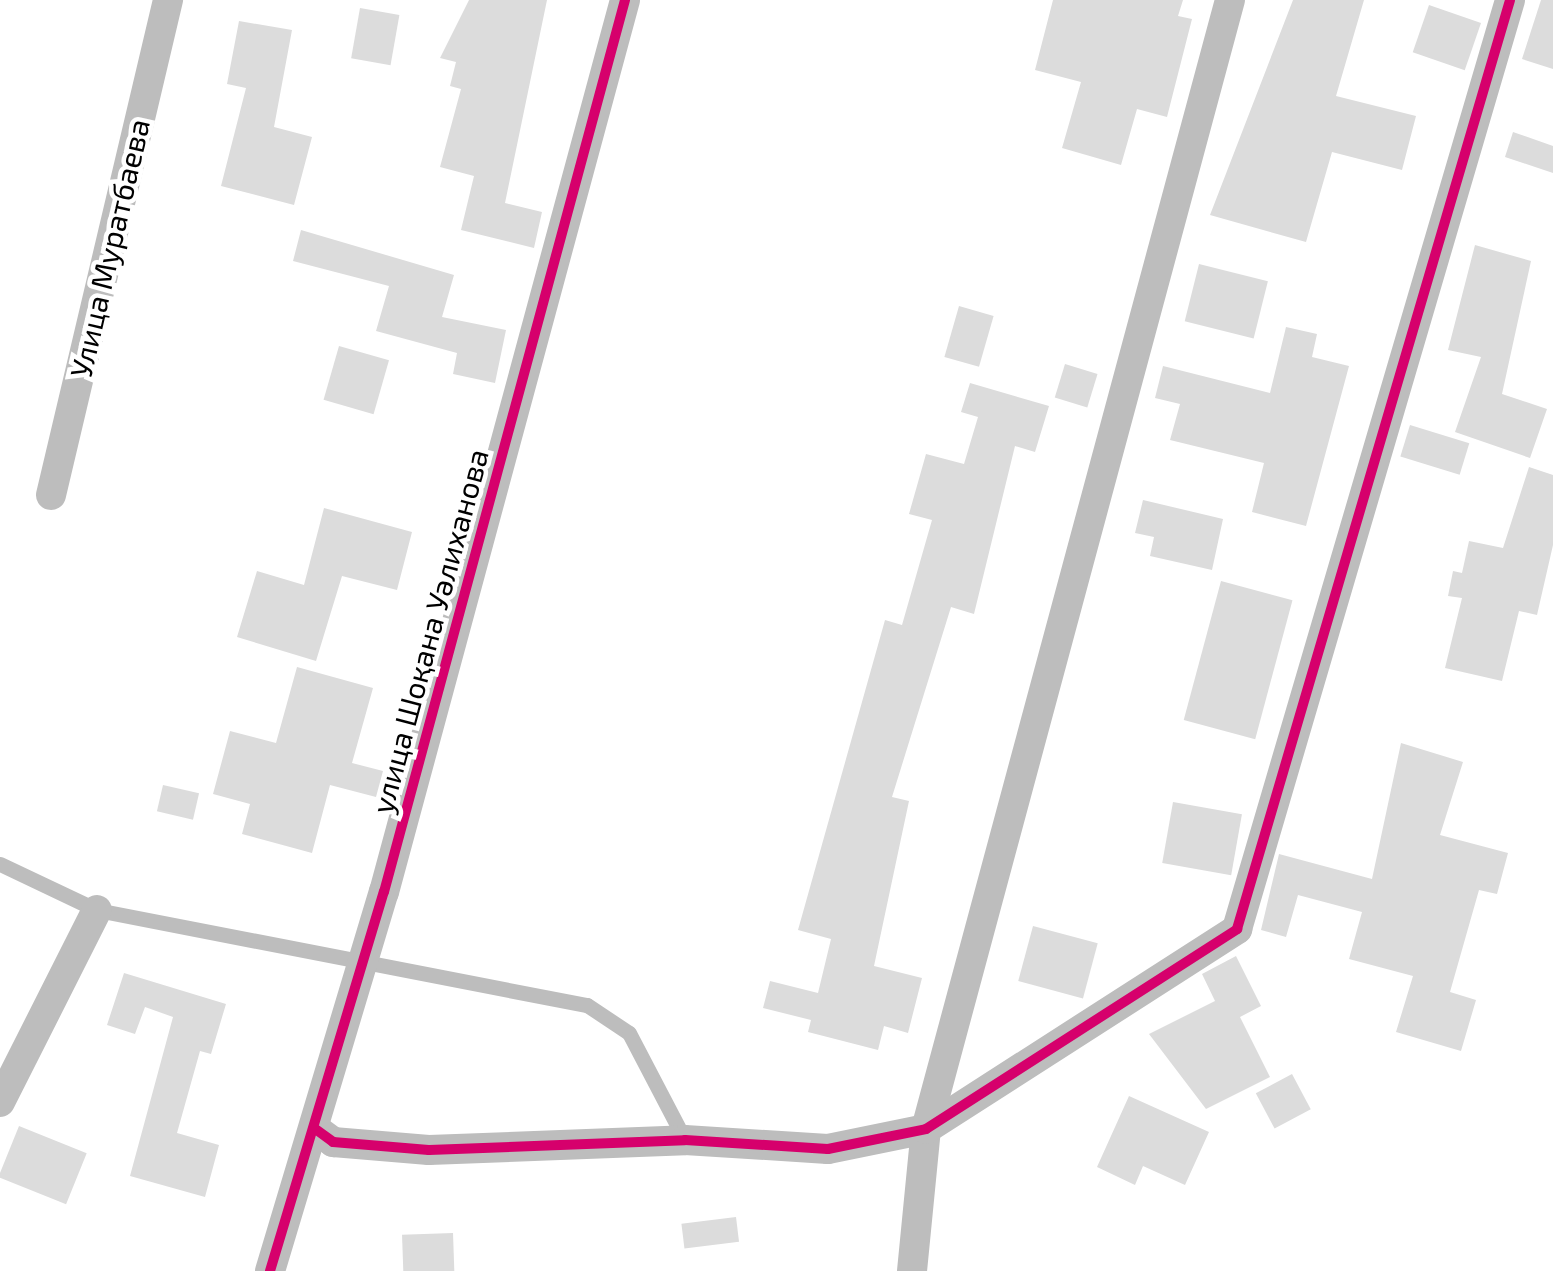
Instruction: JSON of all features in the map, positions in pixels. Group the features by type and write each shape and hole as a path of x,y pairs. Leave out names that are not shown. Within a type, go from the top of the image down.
{"street":[{"name":"Улица Муратбаева","path":"51,495 168,0"},
{"name":"улица Шоқана Уәлиханова","path":"270,1271 314,1128 625,0"},
{"path":"912,1271 926,1130 1230,0"},
{"path":"314,1128 332,1142 410,1149 684,1140 828,1149 926,1130 1237,929 1510,0"},
{"path":"0,1102 97,910"}],"lane":[{"path":"0,864 97,910 586,1004 628,1033 684,1140"}],"building":[{"path":"469,0 547,0 505,203 542,212 534,248 461,230 474,176 440,167 461,89 450,86 456,62 440,58"},
{"path":"1053,0 1183,0 1178,16 1192,19 1167,117 1137,109 1121,165 1062,148 1081,82 1035,70"},
{"path":"1293,0 1364,0 1336,96 1416,116 1402,170 1332,152 1306,242 1210,215"},
{"path":"1541,0 1553,0 1553,69 1522,59"},
{"path":"1429,5 1481,23 1465,70 1413,52"},
{"path":"360,8 399,15 391,65 351,58"},
{"path":"239,21 292,30 274,127 312,137 294,205 221,186 246,88 227,84"},
{"path":"1513,132 1553,146 1553,173 1505,157"},
{"path":"301,230 454,275 442,317 506,330 495,383 453,374 457,353 376,331 389,286 293,261"},
{"path":"1475,245 1531,261 1502,394 1547,409 1530,458 1455,432 1481,357 1448,350"},
{"path":"1199,264 1268,281 1254,338 1185,321"},
{"path":"959,306 994,316 979,367 944,357"},
{"path":"1286,327 1317,334 1312,357 1349,366 1306,526 1252,512 1264,463 1170,440 1180,404 1155,398 1163,366 1270,393"},
{"path":"339,346 389,360 374,414 324,400"},
{"path":"1065,364 1098,374 1087,407 1055,397"},
{"path":"970,383 1049,406 1035,452 1015,446 974,614 951,607 892,797 909,801 874,966 922,978 908,1033 884,1026 878,1050 808,1032 811,1020 763,1008 770,981 818,993 831,939 798,930 885,620 902,625 932,520 909,514 926,454 964,464 978,417 961,412"},
{"path":"1410,425 1469,443 1460,475 1400,457"},
{"path":"1529,467 1553,475 1553,545 1537,615 1519,611 1502,681 1445,668 1462,598 1448,596 1453,571 1462,573 1469,541 1503,548"},
{"path":"1143,500 1223,519 1212,570 1150,556 1154,537 1135,533"},
{"path":"324,508 412,532 397,590 342,576 316,661 237,637 257,571 304,585"},
{"path":"1221,581 1292,600 1255,739 1184,720"},
{"path":"297,667 373,688 352,763 383,771 376,797 330,785 312,853 242,834 250,804 213,794 230,731 276,743"},
{"path":"1401,743 1463,762 1440,835 1508,853 1497,894 1479,890 1450,992 1476,1000 1461,1051 1396,1032 1413,976 1349,959 1362,912 1298,895 1286,937 1261,930 1279,854 1372,879"},
{"path":"163,785 199,793 193,820 157,811"},
{"path":"1173,802 1242,814 1231,875 1162,863"},
{"path":"1033,926 1098,943 1083,998 1018,981"},
{"path":"1236,956 1261,1006 1240,1017 1270,1077 1206,1109 1149,1034 1215,1001 1202,974"},
{"path":"124,973 226,1004 211,1054 200,1051 177,1133 219,1145 205,1197 130,1176 173,1017 145,1007 135,1034 107,1025"},
{"path":"1292,1074 1311,1109 1275,1129 1256,1093"},
{"path":"1129,1096 1209,1132 1185,1185 1143,1166 1135,1185 1097,1167"},
{"path":"19,1126 87,1153 66,1204 0,1178"},
{"path":"736,1217 739,1242 684,1249 681,1224"},
{"path":"453,1233 454,1271 403,1271 402,1235"}],"cycle path":[{"path":"270,1271 384,892 625,0"},
{"path":"314,1128 333,1142 429,1150 685,1140 828,1149 926,1129 1237,929 1510,0"}]}
